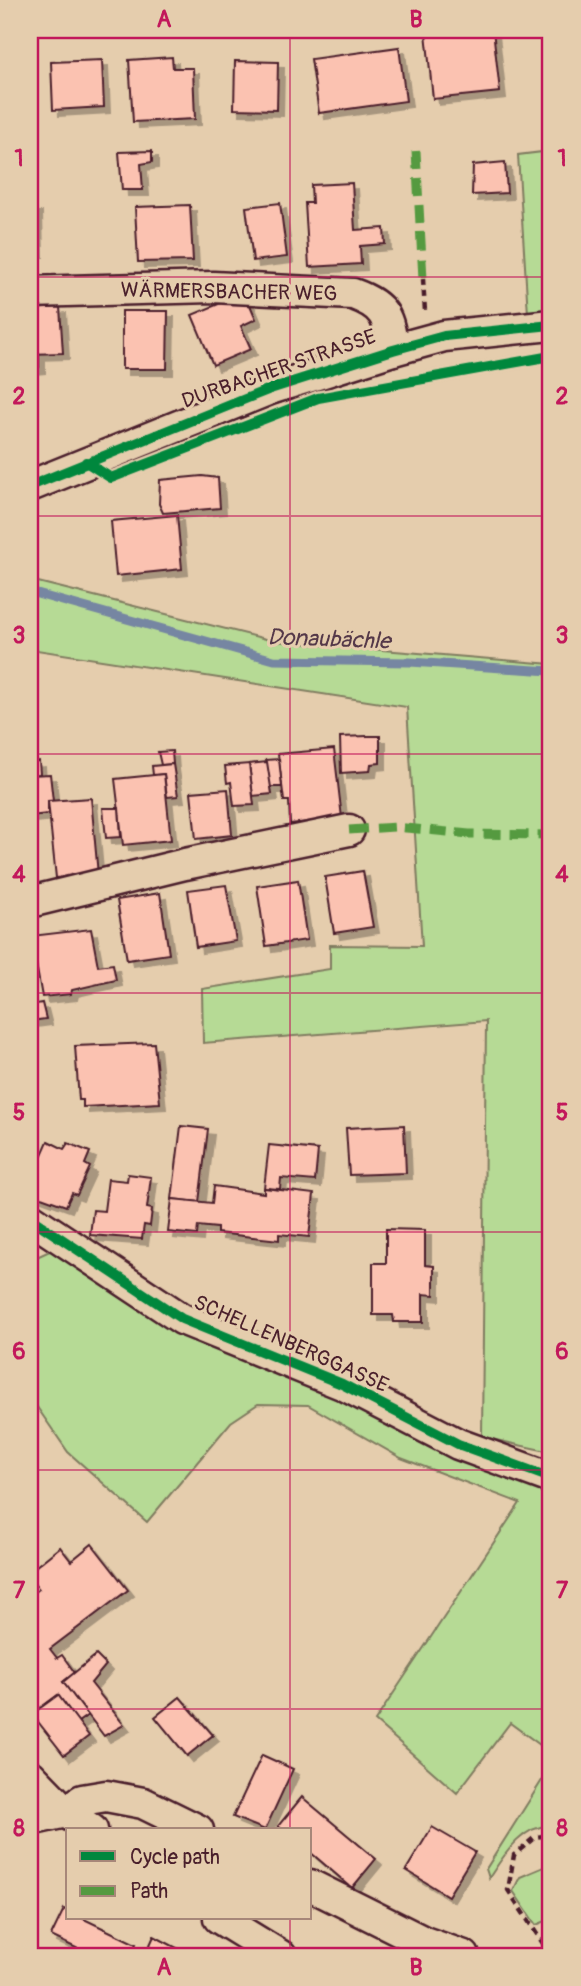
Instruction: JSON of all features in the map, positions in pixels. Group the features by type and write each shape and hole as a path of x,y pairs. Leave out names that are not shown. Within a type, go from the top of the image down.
{"street":[{"name":"WÄRMERSBACHER WEG","path":"30,292 213,287 353,294 372,301 384,313 393,350"},
{"name":"DURBACHER STRASSE","path":"30,486 270,389 393,350 444,336 551,326"},
{"path":"30,902 185,864 349,830"},
{"name":"SCHELLENBERGGASSE","path":"30,1218 183,1319 341,1384 458,1444 551,1478"},
{"path":"30,1775 66,1812 89,1828"},
{"path":"30,1820 66,1812 82,1800 106,1796 143,1803 194,1828"},
{"path":"312,1886 424,1942 464,1956"},
{"path":"222,1920 281,1956"}],"path":[{"path":"423,279 425,311"},
{"path":"544,1945 508,1890 514,1855 535,1837 551,1835"}],"green space":[{"path":"551,151 551,311 528,314 518,155"},
{"path":"30,580 274,641 551,664 551,1452 482,1437 486,1021 203,1043 202,989 330,969 330,945 422,946 407,707 30,649"},
{"path":"54,1249 551,1488 551,1753 510,1723 457,1793 375,1721 520,1503 401,1458 308,1405 258,1404 231,1422 147,1522 68,1452 30,1397 30,1260"},
{"path":"551,1766 551,1826 531,1830 522,1836 489,1878 486,1869"},
{"path":"551,1864 551,1919 536,1925 513,1891 520,1877"}],"building":[{"path":"493,30 500,92 433,99 426,33"},
{"path":"399,47 406,101 319,113 311,59"},
{"path":"172,57 173,68 193,68 195,119 133,122 129,60"},
{"path":"102,60 104,107 53,110 51,62"},
{"path":"235,61 278,62 277,110 234,109"},
{"path":"152,151 152,162 141,164 143,190 122,190 119,152"},
{"path":"505,162 507,193 472,195 473,165"},
{"path":"352,183 355,230 384,228 385,244 360,246 361,264 309,267 305,203 312,203 311,185"},
{"path":"280,203 287,257 253,261 246,207"},
{"path":"190,205 193,261 138,262 135,207"},
{"path":"30,206 36,206 37,251 30,251"},
{"path":"245,293 256,319 241,326 251,349 213,365 192,315"},
{"path":"60,307 63,353 30,354 30,309"},
{"path":"122,311 168,311 167,369 122,369"},
{"path":"39,353 39,367 30,368 30,354"},
{"path":"202,476 218,478 220,508 163,513 159,504 160,480"},
{"path":"177,515 182,569 116,576 111,521"},
{"path":"380,736 380,763 371,764 370,771 341,773 340,737"},
{"path":"334,749 342,818 290,824 289,801 284,801 278,754"},
{"path":"172,751 173,764 161,765 158,752"},
{"path":"279,759 282,787 270,787 266,760"},
{"path":"39,761 40,774 30,775 30,762"},
{"path":"267,762 272,794 253,796 249,764"},
{"path":"173,764 178,796 167,797 164,774 153,775 152,766"},
{"path":"249,764 254,805 234,806 231,782 227,783 225,766"},
{"path":"50,774 53,801 48,801 48,814 30,816 30,775"},
{"path":"164,774 171,840 123,845 115,779"},
{"path":"228,789 232,835 196,839 191,792"},
{"path":"91,798 98,875 56,878 48,801"},
{"path":"103,808 119,808 121,837 106,838"},
{"path":"363,871 373,927 334,933 325,877"},
{"path":"298,880 307,940 266,946 257,886"},
{"path":"226,885 236,941 196,947 188,890"},
{"path":"160,893 169,954 127,960 117,900"},
{"path":"91,929 98,966 113,964 116,980 72,990 71,994 42,997 31,936"},
{"path":"42,1003 46,1019 30,1021 30,1005"},
{"path":"154,1043 160,1103 83,1107 83,1100 79,1100 75,1046"},
{"path":"404,1125 406,1173 349,1175 346,1128"},
{"path":"181,1126 208,1129 199,1202 172,1199"},
{"path":"48,1141 64,1149 68,1143 90,1152 85,1164 90,1167 77,1195 72,1193 66,1206 30,1193 30,1163 37,1166"},
{"path":"269,1145 318,1150 315,1181 281,1178 280,1189 264,1188"},
{"path":"128,1174 151,1177 147,1208 152,1209 150,1226 144,1225 142,1239 90,1235 93,1210 104,1211 108,1179 127,1181"},
{"path":"214,1186 264,1193 264,1188 314,1194 309,1237 279,1234 279,1240 217,1233 217,1228 198,1226 197,1235 168,1232 172,1199 212,1203"},
{"path":"386,1229 425,1230 425,1265 434,1266 434,1295 423,1294 423,1322 394,1322 393,1315 373,1315 373,1263 386,1263"},
{"path":"92,1544 128,1590 50,1649 57,1658 62,1655 75,1673 63,1682 88,1715 78,1722 58,1695 30,1716 30,1596 39,1589 30,1577 30,1571 60,1547 71,1561"},
{"path":"96,1655 106,1665 91,1683 124,1725 104,1736 63,1682"},
{"path":"58,1695 89,1736 64,1755 32,1714"},
{"path":"180,1697 213,1735 187,1756 155,1717"},
{"path":"262,1755 293,1769 266,1828 233,1817"},
{"path":"302,1797 376,1859 352,1888 312,1854 312,1828 278,1826"},
{"path":"432,1827 475,1852 448,1896 406,1870"},
{"path":"64,1909 66,1920 86,1920 136,1944 130,1956 93,1956 51,1936"},
{"path":"154,1936 192,1956 145,1956"}],"waterway":[{"name":"Donaubächle","path":"30,592 274,660 410,662 551,671"}],"marked path":[{"path":"416,151 423,279"},
{"path":"349,830 396,827 469,834 551,835"}],"cycle path":[{"path":"30,486 270,389 393,350 444,336 551,325"},
{"path":"86,462 111,478 318,398 551,356"},
{"path":"30,1218 182,1319 342,1384 458,1444 551,1478"}]}
